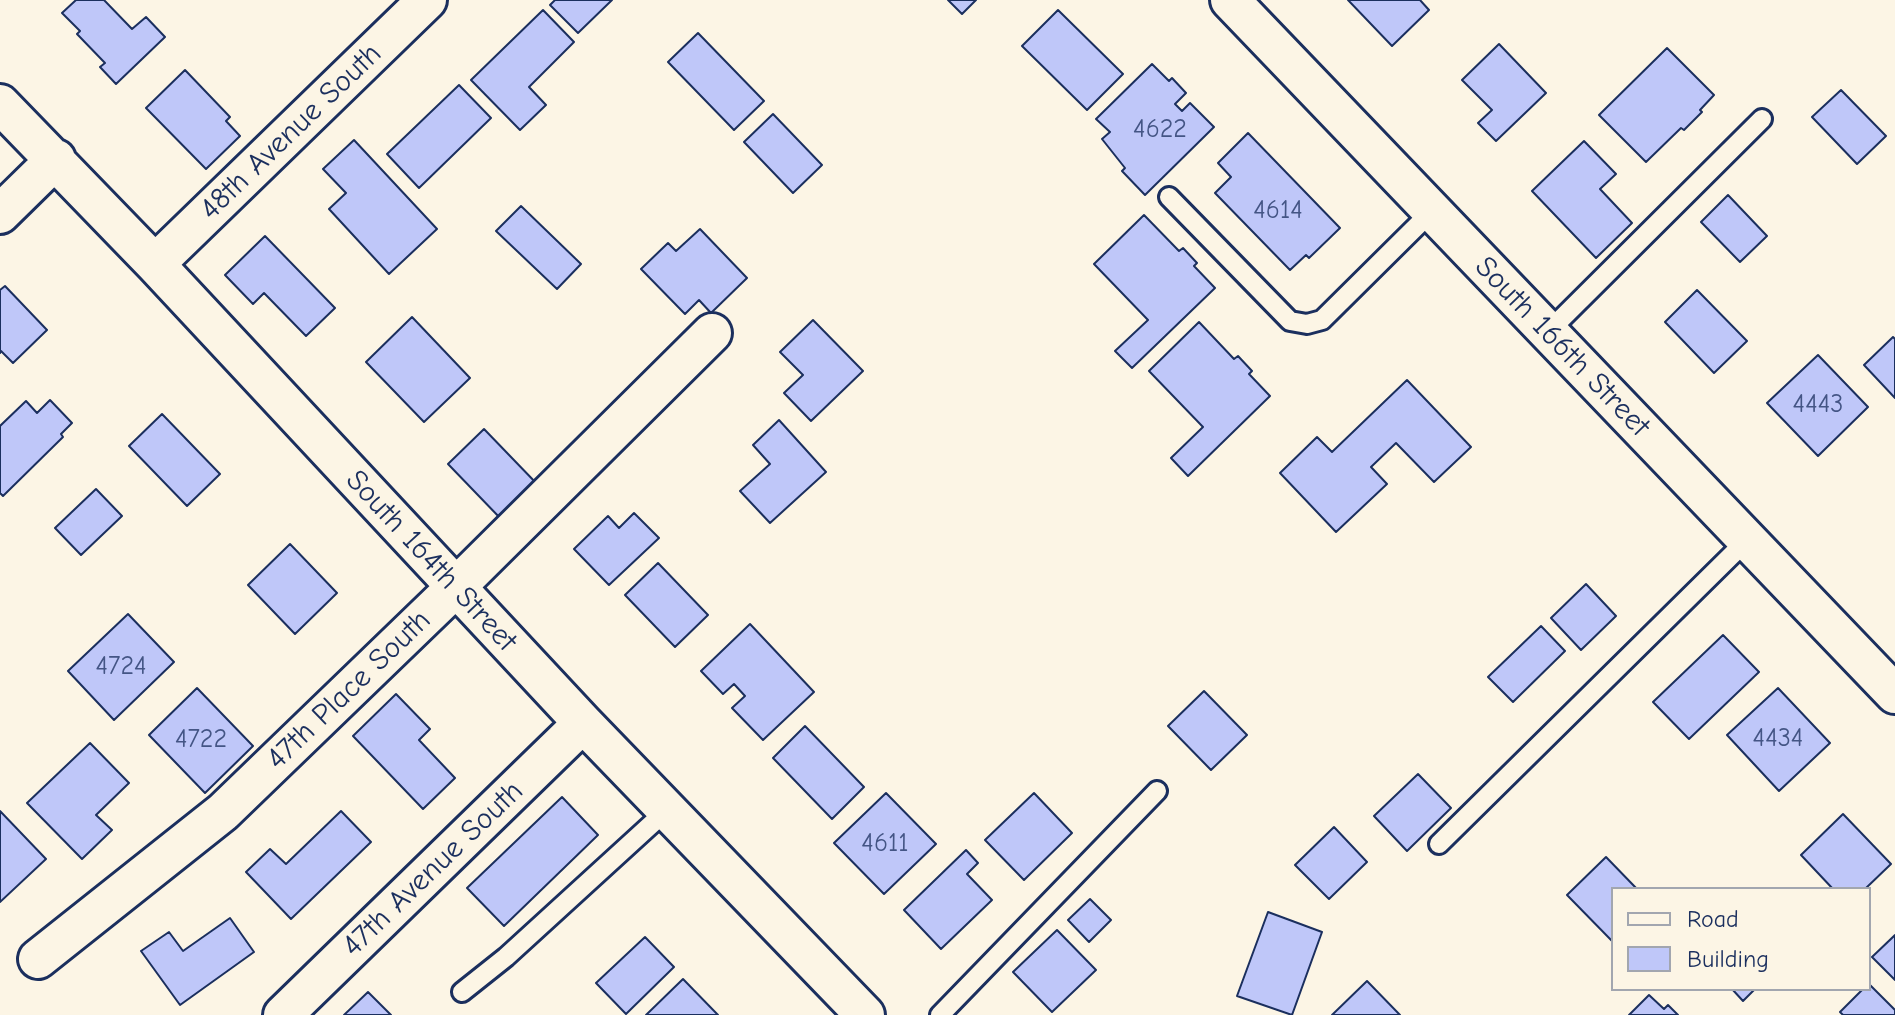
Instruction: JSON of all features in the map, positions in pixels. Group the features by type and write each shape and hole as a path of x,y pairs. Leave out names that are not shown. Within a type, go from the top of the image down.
{"street":[{"name":"48th Avenue South","path":"155,264 427,0"},
{"name":"South 166th Street","path":"1230,0 1895,694"},
{"name":"South 164th Street","path":"0,104 155,264 583,723 865,1015"},
{"path":"0,214 56,159"},
{"name":"47th Place South","path":"38,959 223,812 712,333"},
{"name":"47th Avenue South","path":"283,1015 583,723"}],"lane":[{"path":"1548,332 1762,119"},
{"path":"1169,197 1290,321 1307,324 1322,320 1432,211"},
{"path":"1439,844 1747,540"},
{"path":"940,1015 1157,791"},
{"path":"462,992 506,957 667,810"}],"building":[{"path":"76,0 104,0 132,29 146,17 165,37 116,84 100,67 105,63 62,13"},
{"path":"555,0 612,0 578,33 550,5"},
{"path":"948,0 976,0 962,14"},
{"path":"1348,0 1420,0 1429,10 1392,46"},
{"path":"543,10 574,42 529,87 546,105 520,130 471,80"},
{"path":"1058,10 1123,74 1087,110 1022,46"},
{"path":"698,33 764,101 734,130 668,62"},
{"path":"1499,44 1546,93 1496,141 1478,123 1492,110 1462,80"},
{"path":"1667,48 1714,95 1684,130 1681,128 1646,162 1599,115"},
{"path":"1152,64 1186,93 1175,104 1182,111 1190,103 1214,127 1145,195 1122,171 1125,168 1102,139 1110,132 1096,119"},
{"path":"185,70 230,117 226,121 240,136 206,169 146,108"},
{"path":"459,85 491,118 419,188 387,154"},
{"path":"1841,90 1886,136 1857,164 1812,117"},
{"path":"773,114 822,165 793,193 744,142"},
{"path":"1248,133 1340,228 1309,258 1306,255 1290,270 1215,193 1231,177 1218,163"},
{"path":"354,140 437,229 389,274 329,209 346,193 323,169"},
{"path":"1584,141 1616,174 1600,189 1632,223 1596,258 1532,191"},
{"path":"1728,195 1767,236 1740,262 1701,222"},
{"path":"521,206 581,264 557,289 496,231"},
{"path":"1144,215 1179,251 1183,248 1197,263 1194,266 1215,288 1132,368 1115,351 1148,320 1094,264"},
{"path":"700,229 747,278 711,313 699,300 685,314 641,269 668,243 676,251"},
{"path":"265,236 335,308 306,336 264,293 253,304 225,275"},
{"path":"5,286 47,330 13,363 0,353 0,290"},
{"path":"1697,290 1747,341 1714,373 1665,322"},
{"path":"412,317 470,378 424,422 366,362"},
{"path":"813,320 863,371 811,421 784,393 803,375 780,352"},
{"path":"1199,322 1234,359 1238,356 1252,371 1249,374 1270,396 1188,476 1171,458 1203,427 1149,371"},
{"path":"1893,337 1895,339 1895,398 1864,365"},
{"path":"1818,355 1868,407 1818,456 1767,403"},
{"path":"1407,380 1471,447 1434,482 1396,443 1371,467 1387,484 1336,532 1280,473 1317,437 1332,452"},
{"path":"50,400 72,423 61,434 63,437 3,496 0,493 0,426 26,401 37,413"},
{"path":"162,414 220,474 187,506 129,446"},
{"path":"779,420 826,472 770,523 740,491 770,464 753,445"},
{"path":"484,429 538,485 502,520 448,464"},
{"path":"96,489 122,516 81,555 55,528"},
{"path":"634,513 659,538 609,585 574,549 608,516 619,528"},
{"path":"290,544 337,593 295,634 248,585"},
{"path":"658,563 708,615 675,647 625,595"},
{"path":"1586,584 1616,616 1581,650 1551,618"},
{"path":"128,614 174,662 114,720 68,671"},
{"path":"750,624 814,692 763,740 732,708 745,696 734,684 723,694 701,671"},
{"path":"1541,626 1565,651 1513,702 1488,677"},
{"path":"1723,635 1759,672 1689,739 1653,702"},
{"path":"197,688 253,746 205,793 149,735"},
{"path":"1778,688 1830,743 1779,791 1727,735"},
{"path":"1204,691 1247,735 1211,770 1168,726"},
{"path":"396,694 430,729 419,740 455,778 423,809 353,736"},
{"path":"805,726 864,787 832,819 773,758"},
{"path":"90,743 129,783 96,815 112,830 82,859 27,803"},
{"path":"1418,774 1451,808 1407,851 1374,816"},
{"path":"886,793 936,844 884,894 834,843"},
{"path":"1034,793 1072,833 1024,880 985,840"},
{"path":"562,797 598,835 504,926 467,888"},
{"path":"0,811 46,859 0,902"},
{"path":"341,811 371,842 291,919 246,872 270,849 286,864"},
{"path":"1843,814 1891,864 1867,887 1831,887 1801,855"},
{"path":"1334,827 1367,862 1329,899 1295,865"},
{"path":"966,850 978,863 967,874 992,900 941,949 904,910"},
{"path":"1606,857 1635,887 1611,887 1611,940 1567,895"},
{"path":"1090,899 1111,920 1089,942 1068,920"},
{"path":"1268,912 1322,932 1292,1015 1237,996"},
{"path":"230,918 254,952 180,1005 141,951 169,932 183,951"},
{"path":"1057,930 1096,970 1052,1012 1013,972"},
{"path":"1895,935 1895,980 1872,957"},
{"path":"645,937 674,967 626,1014 596,983"},
{"path":"683,979 718,1015 646,1015"},
{"path":"1367,981 1400,1015 1332,1015"},
{"path":"1871,986 1895,1010 1895,1015 1843,1015 1840,1012 1861,991 1871,991"},
{"path":"1734,991 1753,991 1743,1001"},
{"path":"368,992 391,1015 344,1015"},
{"path":"1649,995 1664,1009 1668,1005 1678,1015 1629,1015"}]}
